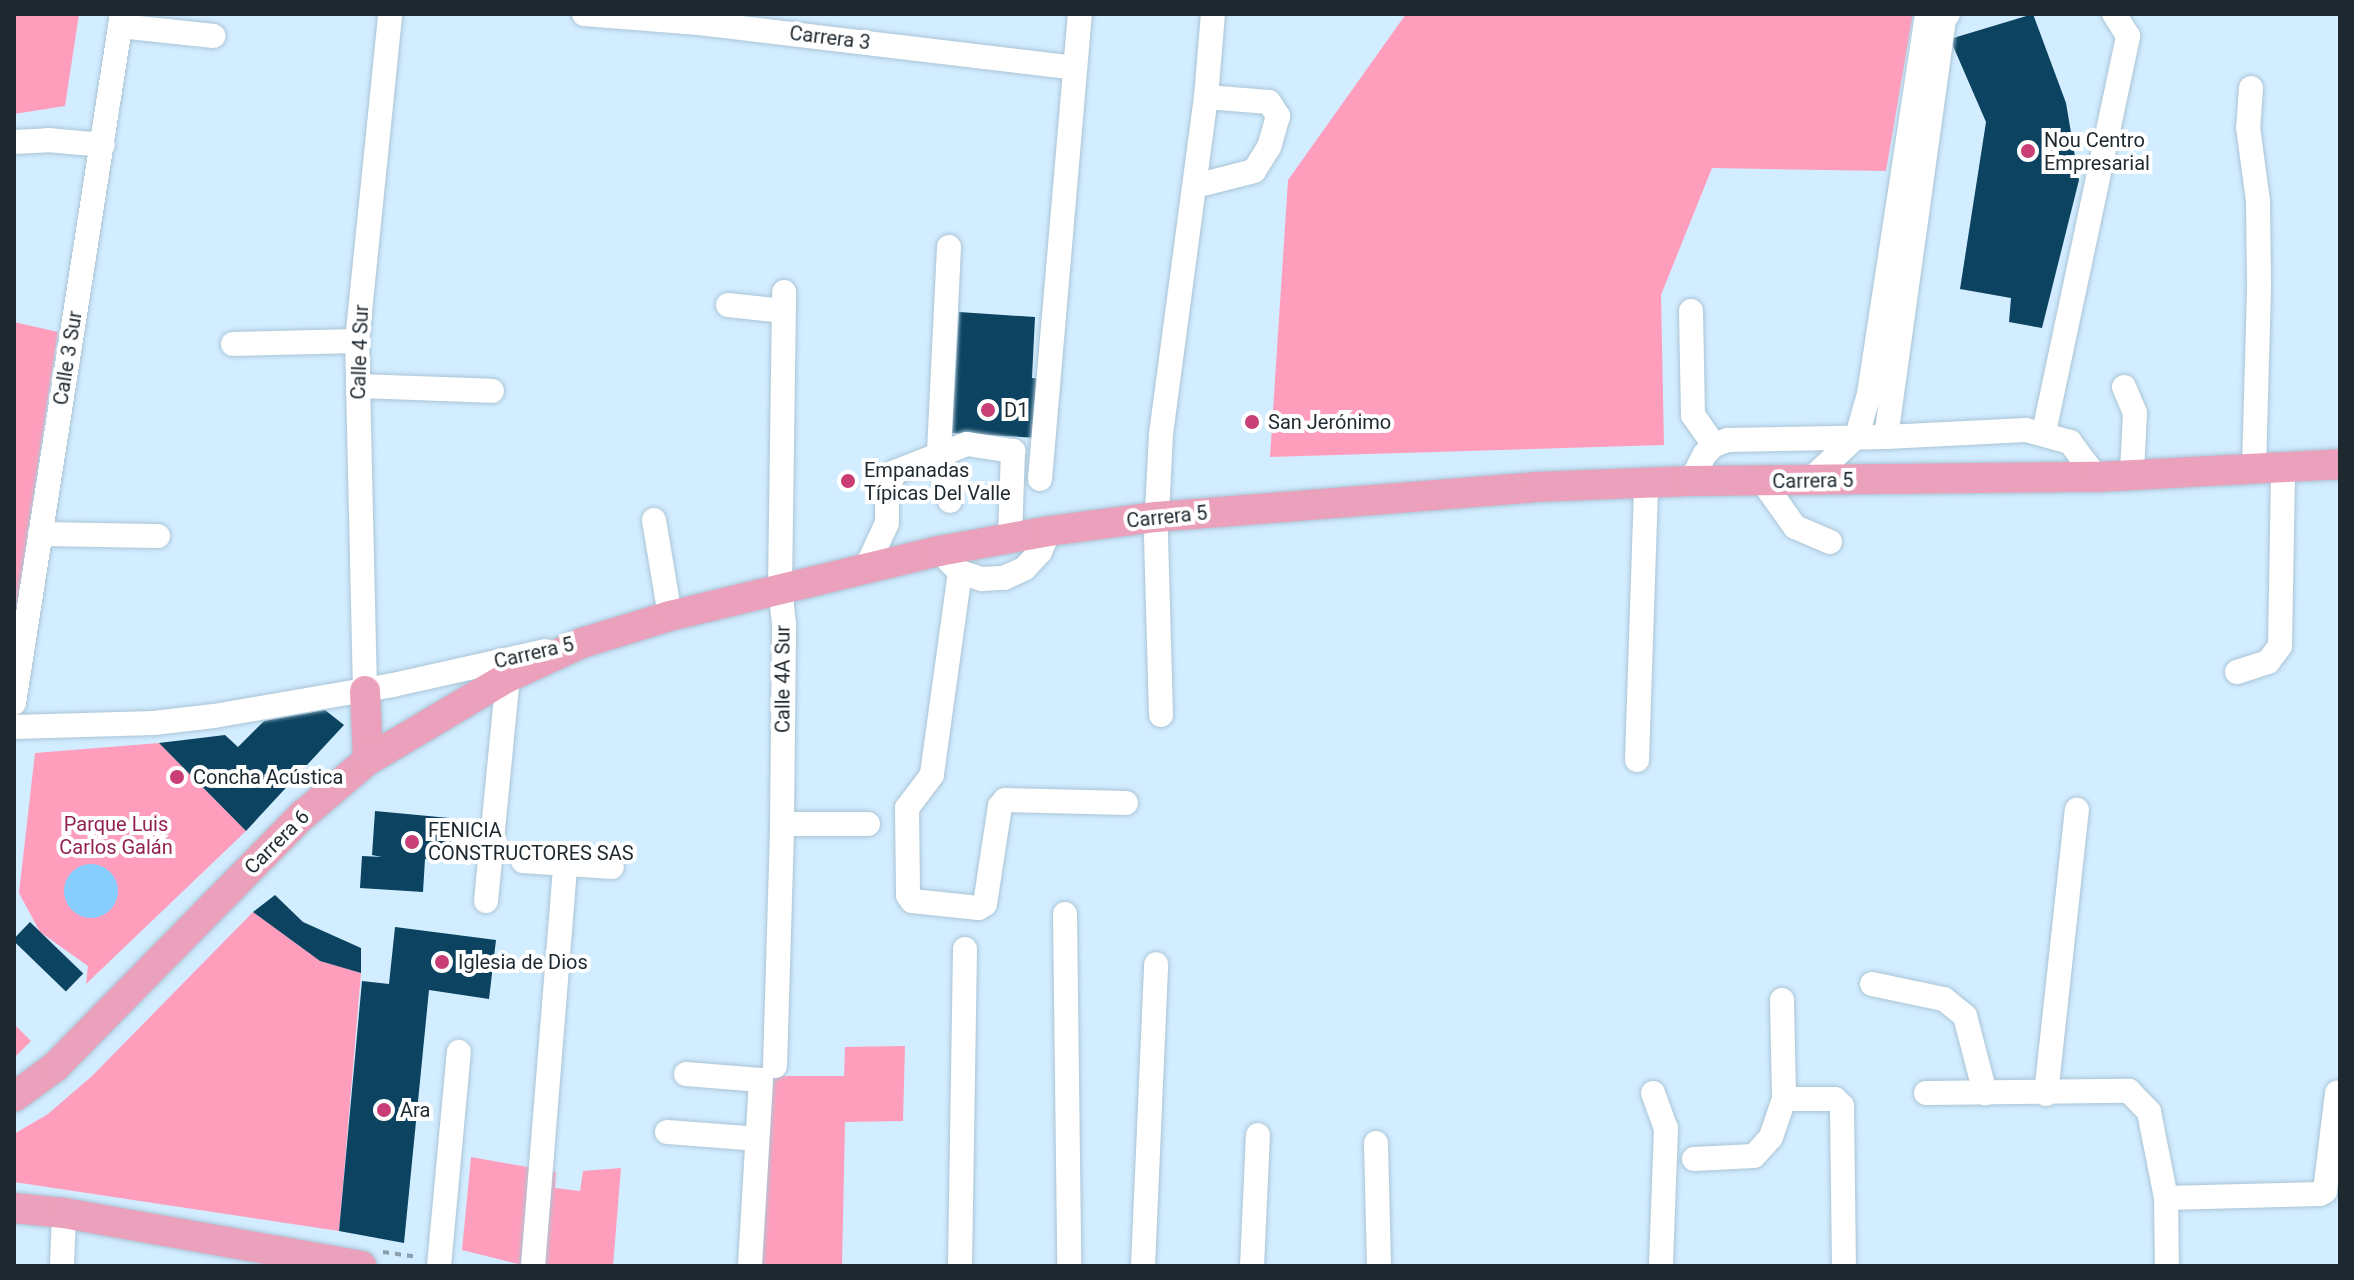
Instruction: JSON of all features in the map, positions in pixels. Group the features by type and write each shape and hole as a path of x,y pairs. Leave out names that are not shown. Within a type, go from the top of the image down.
{"main road":[{"name":"Carrera 5","path":"582,643 670,616 867,566 1010,537 1156,517 1535,487 1646,482 2096,477 2340,464"},
{"name":"Carrera 6","path":"14,1097 55,1067 304,814 368,760 508,677 582,643"},
{"path":"365,691 368,760"},
{"path":"14,1208 64,1213 360,1266"}],"street":[{"name":"Calle 4 Sur","path":"365,691 357,341 390,14"},
{"name":"Carrera 3","path":"584,14 737,21 1075,68"},
{"path":"1040,479 1080,14"},
{"path":"1161,715 1156,517 1161,434 1195,186 1213,14"},
{"path":"1809,481 1857,436 1869,394 1927,14"},
{"path":"1886,437 1944,19 1948,14"},
{"path":"2044,432 2128,36 2114,14"},
{"path":"121,20 213,36"},
{"name":"Calle 3 Sur","path":"14,703 121,20"},
{"path":"2237,672 2268,662 2280,646 2259,274 2258,201 2248,127 2251,88"},
{"path":"1195,186 1254,171 1269,147 1278,116 1269,102 1206,97"},
{"path":"14,142 48,140 103,145"},
{"path":"949,247 939,453 950,501"},
{"name":"Calle 4A Sur","path":"728,305 784,302 780,588 784,624 782,824 768,1073 757,1139 750,1266"},
{"path":"1691,311 1693,415 1714,445"},
{"path":"233,344 357,341"},
{"path":"358,386 492,391"},
{"path":"2124,387 2135,413 2132,473"},
{"path":"1691,481 1714,445 1728,440 2026,430 2044,432 2070,442 2096,477"},
{"path":"867,566 887,523 887,488 895,472 967,444 1013,451 1010,537"},
{"path":"1637,760 1646,482"},
{"path":"1763,482 1795,527 1830,542"},
{"path":"654,520 670,616"},
{"path":"939,551 960,572 982,579 993,578 1025,568 1040,552 1049,531"},
{"path":"40,534 158,536"},
{"path":"960,572 932,775 907,808 908,895 912,901 979,908 985,904 1000,806 1005,800 1126,803"},
{"name":"Carrera 5","path":"14,727 154,723 365,691 582,643"},
{"path":"486,901 508,677"},
{"path":"2046,1094 2077,810"},
{"path":"782,824 868,824"},
{"path":"523,861 612,867"},
{"path":"533,1266 565,865"},
{"path":"1065,914 1069,1266"},
{"path":"960,1266 965,949"},
{"path":"1143,1266 1156,964"},
{"path":"1872,984 1944,999 1965,1016 1985,1093"},
{"path":"1694,1159 1754,1156 1771,1137 1784,1099 1782,1000"},
{"path":"439,1266 459,1052"},
{"path":"686,1074 768,1073"},
{"path":"1926,1093 2129,1091 2149,1112 2166,1198 2167,1266"},
{"path":"1653,1093 1666,1128 1661,1266"},
{"path":"2166,1198 2320,1194 2325,1191 2337,1093"},
{"path":"1784,1099 1835,1099 1842,1106 1844,1266"},
{"path":"667,1132 757,1139"},
{"path":"1252,1266 1258,1135"},
{"path":"1376,1143 1379,1266"},
{"path":"62,1266 64,1213"}],"green space":[{"path":"14,14 79,14 65,106 14,114"},
{"path":"1406,14 1913,14 1886,171 1712,168 1661,295 1664,445 1270,457 1288,180"},
{"path":"14,322 58,332 14,625"},
{"name":"Parque Luis Carlos Galán","path":"159,743 246,831 86,984 88,966 40,932 19,893 35,753"},
{"path":"253,912 320,961 361,973 339,1231 14,1182 14,1134 48,1114 92,1076"},
{"path":"14,1024 31,1041 14,1058"},
{"path":"905,1046 903,1121 845,1122 842,1266 756,1266 772,1076 844,1076 845,1047"},
{"path":"471,1157 556,1172 555,1188 580,1191 583,1171 621,1168 613,1266 526,1266 462,1250"}],"water":[{"path":"91,864 110,872 118,891 110,910 91,918 72,910 64,891 72,872"}],"building":[{"name":"Nou Centro Empresarial","path":"2033,14 2066,103 2079,180 2042,328 2009,322 2011,298 1960,289 1986,122 1950,39"},
{"path":"959,312 1035,317 1032,378 1043,379 1040,438 952,433"},
{"path":"325,710 344,725 246,831 159,743 225,735 238,747 264,721"},
{"name":"FENICIA CONSTRUCTORES SAS","path":"375,811 460,819 459,829 452,828 449,862 425,859 423,892 360,888 362,856 382,857 372,855"},
{"path":"275,895 303,922 361,948 361,973 320,961 253,912"},
{"path":"30,922 83,973 66,991 14,941"},
{"name":"Ara","path":"395,927 496,940 489,999 429,990 404,1243 339,1231 362,981 389,984"}],"place":[{"name":"Nou Centro Empresarial","path":"2028,151"},
{"name":"D1","path":"988,410"},
{"name":"San Jerónimo","path":"1252,422"},
{"name":"Empanadas Típicas Del Valle","path":"848,481"},
{"name":"Concha Acústica","path":"177,777"},
{"name":"FENICIA CONSTRUCTORES SAS","path":"412,842"},
{"name":"Iglesia de Dios","path":"442,962"},
{"name":"Ara","path":"384,1110"}]}
